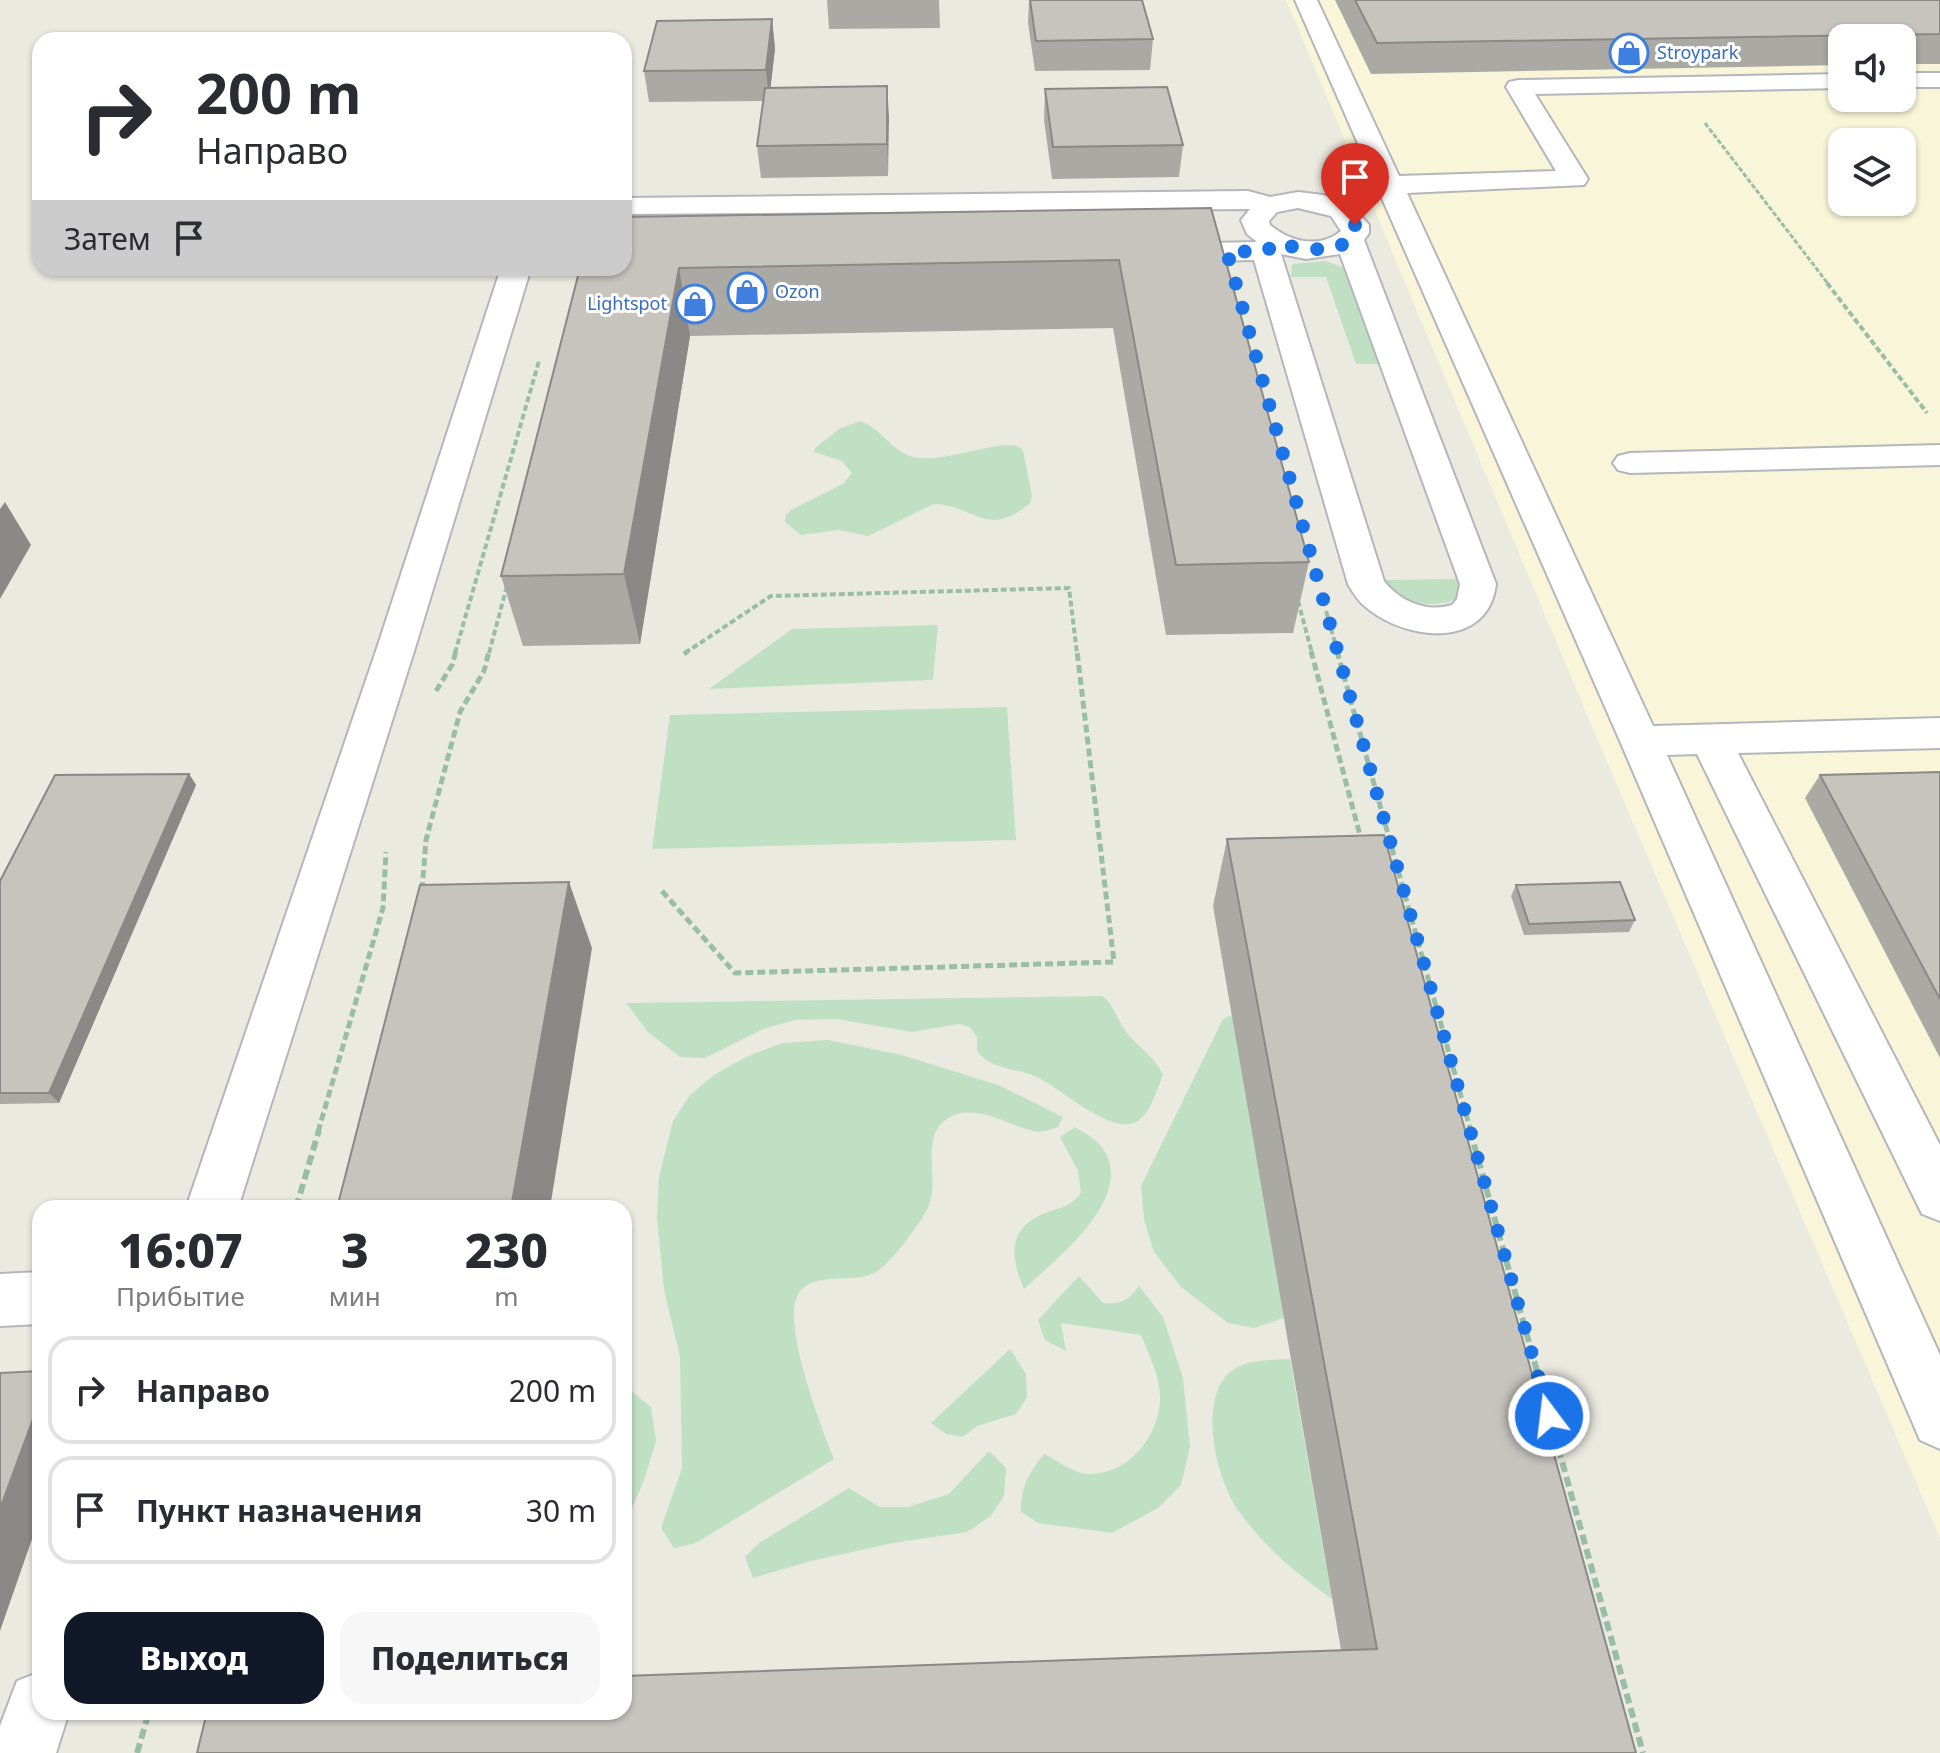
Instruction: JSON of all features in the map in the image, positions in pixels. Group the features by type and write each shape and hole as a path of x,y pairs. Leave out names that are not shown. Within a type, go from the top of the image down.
{"lane":[{"path":"1306,0 1640,741 1940,1420"},
{"path":"1916,80 1940,80"},
{"path":"1333,207 1343,197 1391,191 1574,179 1518,87 1828,81"},
{"path":"632,206 1248,199 1268,206 1298,200 1333,207 1350,217 1355,225 1355,233 1349,240 1310,250 1271,247 1131,253"},
{"path":"1268,206 1255,220 1257,228 1271,247 1372,596 1390,610 1415,620 1451,619 1474,605 1479,594 1478,584 1349,240"},
{"path":"215,1200 391,663 513,276"},
{"path":"1630,463 1940,455"},
{"path":"1640,741 1940,733"},
{"path":"1710,739 1940,1197"},
{"path":"0,1300 32,1298"},
{"path":"23,1753 34,1720"}],"path":[{"path":"1675,84 1931,418"},
{"path":"428,705 452,665 539,360"},
{"path":"422,894 426,840 460,712 484,671 509,580"},
{"path":"1295,587 1363,847"},
{"path":"662,891 735,973 1114,962 1069,588 771,596 684,654"},
{"path":"1324,604 1643,1753"},
{"path":"298,1200 383,908 385,855 390,840"},
{"path":"137,1753 147,1720"}],"shaded area":[{"path":"1286,0 1940,0 1940,1538 1607,762"}],"green space":[{"path":"1326,261 1345,268 1382,364 1356,364 1326,277 1291,277 1292,264"},
{"path":"860,421 874,428 903,453 921,458 1014,445 1022,449 1024,455 1032,496 1030,503 1015,514 991,520 934,504 868,536 839,530 801,535 785,522 786,515 843,484 852,473 842,461 814,452 815,448 839,429"},
{"path":"1459,579 1457,597 1429,604 1400,599 1384,580"},
{"path":"938,625 933,680 709,689 792,629"},
{"path":"1007,707 1016,840 652,849 670,715"},
{"path":"1102,996 1163,1075 1147,1111 1137,1122 1130,1124 1107,1120 1037,1077 989,1062 977,1051 977,1037 970,1027 959,1024 912,1032 837,1019 795,1020 763,1029 705,1058 680,1057 648,1032 626,1003"},
{"path":"1232,1015 1284,1318 1254,1328 1228,1323 1181,1287 1154,1252 1144,1220 1141,1186 1223,1019"},
{"path":"828,1040 902,1055 998,1085 1063,1117 1058,1127 1040,1132 991,1116 968,1113 957,1114 938,1127 932,1149 931,1199 902,1246 872,1274 816,1281 801,1290 795,1303 794,1322 804,1372 834,1459 696,1543 674,1548 661,1528 682,1468 680,1357 664,1290 657,1218 659,1177 673,1121 690,1095 714,1075 746,1057 782,1043"},
{"path":"1075,1127 1100,1145 1110,1164 1110,1184 1089,1224 1024,1289 1016,1267 1017,1236 1031,1220 1068,1204 1081,1193 1078,1171 1060,1137"},
{"path":"1079,1276 1103,1303 1124,1300 1139,1286 1163,1317 1183,1378 1190,1447 1181,1485 1158,1508 1112,1533 1038,1523 1021,1512 1026,1481 1044,1454 1078,1472 1103,1473 1128,1461 1138,1451 1154,1428 1158,1415 1159,1384 1141,1335 1061,1323 1066,1351 1045,1340 1038,1320"},
{"path":"1010,1349 1026,1374 1027,1398 1016,1414 977,1426 963,1437 946,1434 931,1423"},
{"path":"1290,1359 1332,1599 1281,1559 1238,1510 1223,1481 1214,1443 1214,1406 1218,1389 1226,1376 1248,1363"},
{"path":"632,1392 651,1407 656,1441 632,1508"},
{"path":"989,1451 1006,1468 1004,1496 991,1516 967,1532 893,1543 811,1561 753,1578 745,1557 759,1543 849,1488 880,1507 908,1507 949,1494"}],"building":[{"path":"1030,0 1142,0 1153,39 1036,41"},
{"path":"1355,0 1940,0 1940,34 1916,34 1916,24 1828,24 1828,36 1377,43"},
{"path":"772,19 766,70 644,71 657,21"},
{"path":"887,86 887,144 757,146 765,88"},
{"path":"1167,87 1183,145 1053,147 1045,89"},
{"path":"1211,208 1309,562 1176,565 1119,260 679,268 624,574 501,576 578,276 632,276 632,217"},
{"path":"1940,772 1940,999 1820,775"},
{"path":"189,774 49,1093 0,1093 0,881 55,775"},
{"path":"1384,835 1636,1753 197,1753 205,1720 632,1720 632,1676 1377,1649 1227,839"},
{"path":"569,882 512,1200 339,1200 420,885"},
{"path":"1620,882 1635,920 1529,924 1516,885"},
{"path":"32,1371 32,1422 0,1509 0,1373"}],"place":[{"name":"Stroypark","path":"1629,53"},
{"name":"Ozon","path":"747,292"},
{"name":"Lightspot","path":"695,304"}],"route":[{"path":"1355,225 1355,233 1349,240 1326,249 1292,248 1277,243 1266,251 1227,252 1549,1416"}]}
